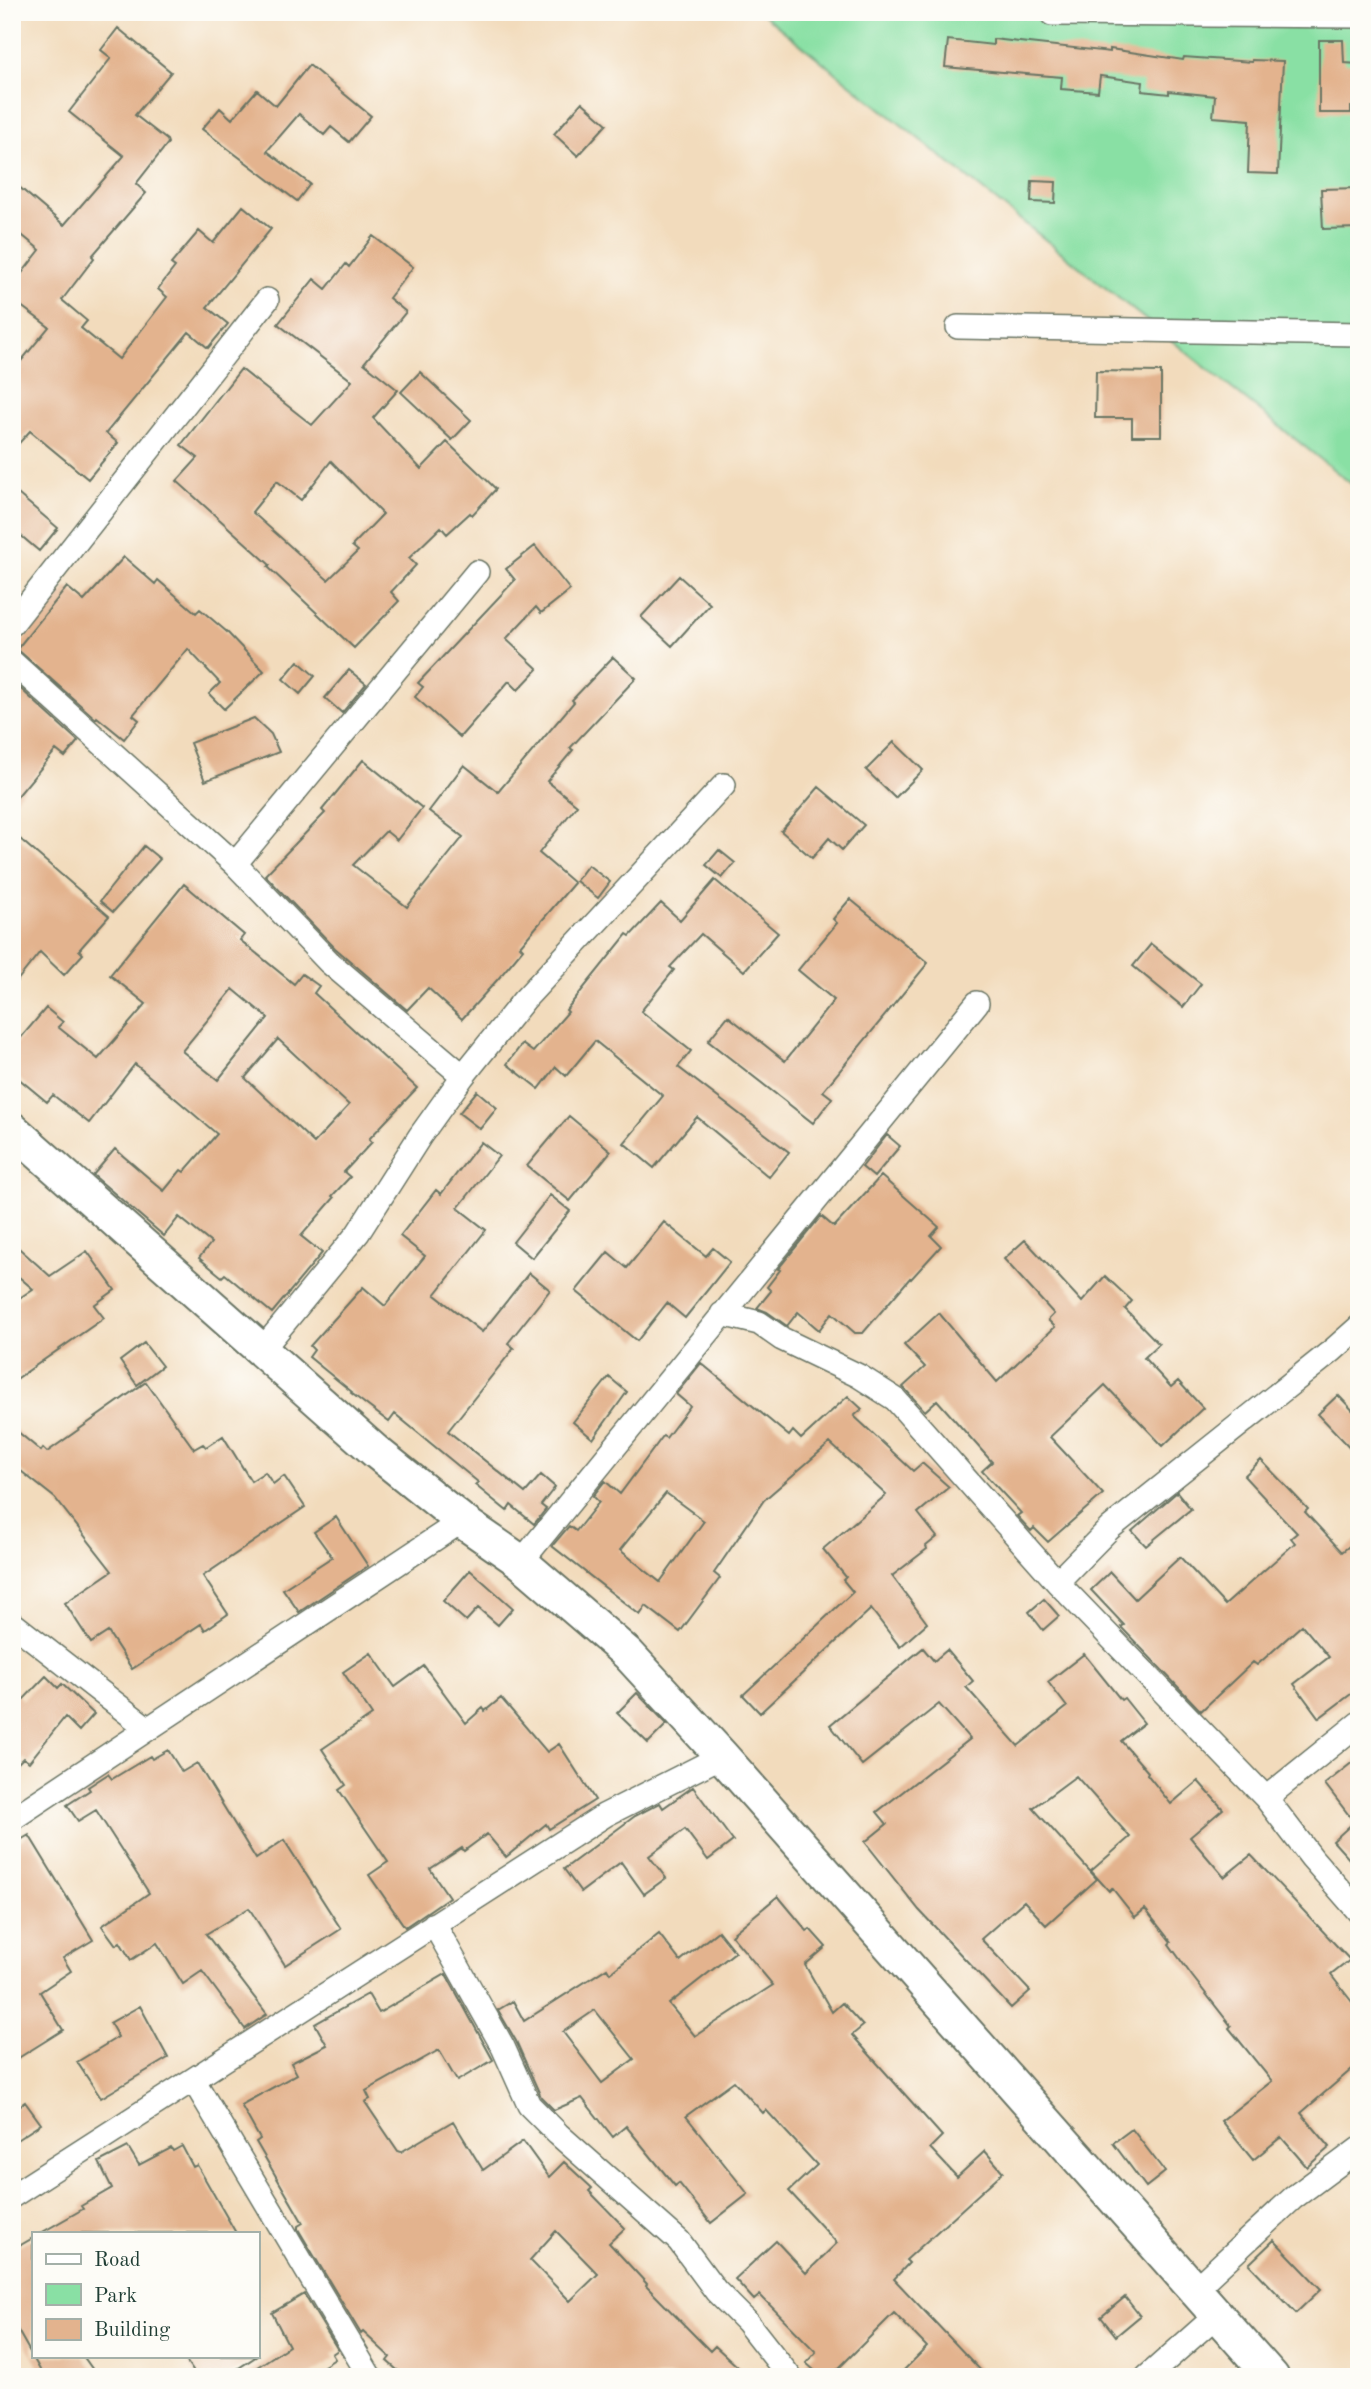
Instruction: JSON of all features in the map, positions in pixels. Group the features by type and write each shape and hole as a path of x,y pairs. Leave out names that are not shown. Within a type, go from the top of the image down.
{"street":[{"path":"1052,14 1359,16"},
{"path":"12,624 267,300"},
{"path":"958,327 1359,334"},
{"path":"235,864 477,572"},
{"path":"12,662 235,864 329,962 463,1076"},
{"path":"261,1352 358,1233 420,1136 463,1076 524,1000 724,785"},
{"path":"521,1562 977,1003"},
{"path":"12,1129 374,1451 462,1521 521,1562 628,1654 722,1756 1272,2377"},
{"path":"722,1314 759,1323 782,1339 859,1376 895,1399 1058,1582 1266,1798 1312,1858 1359,1912"},
{"path":"1058,1582 1110,1528 1334,1350 1359,1327"},
{"path":"12,1819 462,1521"},
{"path":"12,1623 147,1728"},
{"path":"1266,1798 1359,1723"},
{"path":"12,2196 605,1815 722,1756"},
{"path":"434,1924 503,2047 529,2105 679,2241 716,2291 746,2321 789,2377"},
{"path":"194,2081 365,2375"},
{"path":"1195,2289 1293,2198 1359,2148"},
{"path":"1147,2377 1218,2314"}],"green space":[{"path":"760,12 1359,12 1359,490"}],"building":[{"path":"118,28 171,72 135,115 168,143 136,184 146,193 92,256 94,258 62,300 87,321 81,328 119,359 167,297 158,289 175,267 171,264 199,231 213,243 243,206 271,229 207,307 228,324 208,348 189,332 106,433 118,443 88,479 30,431 12,451 12,372 49,327 12,299 12,286 40,250 12,227 12,181 64,225 124,156 69,112 111,58 101,50"},
{"path":"993,39 1110,52 1110,49 1183,60 1184,57 1252,62 1283,61 1278,174 1248,173 1250,120 1213,117 1215,96 1142,91 1143,82 1100,76 1098,92 1061,89 1062,77 945,67 948,40 993,45"},
{"path":"1319,40 1343,40 1344,63 1359,64 1359,107 1351,107 1351,113 1319,113"},
{"path":"309,65 371,116 349,142 331,127 324,135 299,114 267,151 310,184 297,201 202,129 220,108 232,119 257,90 276,106"},
{"path":"582,102 607,124 578,156 554,134"},
{"path":"1032,181 1056,182 1055,203 1031,202"},
{"path":"1359,188 1359,228 1323,229 1321,189"},
{"path":"373,236 413,267 389,298 406,312 364,363 398,390 373,418 421,469 447,442 496,489 472,515 470,513 447,534 441,527 409,558 416,565 391,592 399,601 354,648 268,567 270,565 177,481 198,458 181,445 241,369 312,425 352,381 278,324 314,279 326,289 346,264 349,267","holes":["331,461 383,514 352,546 358,551 328,580 252,512 277,481 301,500"]},
{"path":"1096,371 1161,372 1161,436 1132,436 1132,418 1095,418"},
{"path":"420,372 471,420 452,440 401,392"},
{"path":"12,489 58,528 39,551 12,528"},
{"path":"535,546 570,590 541,613 536,607 506,639 538,669 518,690 509,681 460,737 415,697 423,687 418,683 515,580 506,569"},
{"path":"124,557 155,584 158,580 196,613 200,609 227,632 264,671 224,709 209,694 220,683 188,649 133,715 139,720 124,739 97,717 96,719 17,649 67,587 84,601"},
{"path":"679,576 710,604 672,646 641,617"},
{"path":"613,657 636,678 570,748 573,750 547,781 577,805 539,853 574,883 520,946 523,949 462,1019 428,988 407,1010 335,948 265,875 325,813 322,810 363,760 422,808 397,840 386,831 353,865 407,907 463,837 429,811 464,765 498,792 574,702 572,700"},
{"path":"298,661 315,676 300,694 283,679"},
{"path":"349,670 366,684 342,713 325,698"},
{"path":"12,681 78,741 65,757 56,750 12,803"},
{"path":"254,718 271,734 279,752 205,781 190,743"},
{"path":"894,742 923,770 895,798 866,770"},
{"path":"819,787 864,825 842,850 829,838 812,858 781,831"},
{"path":"12,832 109,916 79,950 83,954 64,975 40,952 12,987"},
{"path":"144,846 160,859 113,912 100,901"},
{"path":"719,850 735,863 722,878 706,865"},
{"path":"588,865 610,882 598,898 576,881"},
{"path":"715,880 778,933 744,971 701,934 670,967 674,970 641,1011 691,1051 678,1067 789,1152 769,1177 697,1117 654,1168 624,1143 663,1096 595,1041 566,1076 556,1067 539,1089 507,1064 522,1044 533,1052 568,1012 566,1010 627,934 630,936 661,903 680,920"},
{"path":"184,884 244,935 240,940 294,984 302,974 319,986 314,993 417,1088 369,1139 372,1142 344,1172 350,1177 301,1236 322,1253 272,1313 225,1274 222,1277 199,1258 211,1243 179,1217 164,1236 93,1175 115,1149 164,1191 217,1134 135,1064 89,1123 53,1095 47,1102 12,1073 12,1048 46,1008 63,1022 58,1027 98,1059 146,1004 110,975","holes":["233,989 268,1018 218,1080 182,1051","278,1039 349,1105 314,1143 245,1078"]},
{"path":"850,899 928,963 823,1091 832,1098 813,1123 708,1041 728,1016 785,1061 834,1000 798,970 837,923 833,919"},
{"path":"1151,944 1201,984 1183,1007 1133,966"},
{"path":"477,1091 497,1108 480,1129 459,1113"},
{"path":"569,1116 611,1151 570,1201 527,1166"},
{"path":"887,1135 900,1146 874,1177 862,1167"},
{"path":"481,1142 499,1156 458,1208 486,1230 435,1295 482,1332 529,1273 550,1290 508,1343 514,1348 448,1431 525,1493 541,1475 555,1487 541,1505 546,1509 534,1524 511,1505 507,1511 475,1485 478,1482 395,1414 389,1422 309,1357 314,1350 310,1346 363,1287 385,1306 425,1256 400,1236 436,1190 441,1194"},
{"path":"881,1176 939,1227 931,1236 941,1246 863,1333 855,1333 832,1313 819,1330 798,1312 787,1326 757,1308 771,1291 767,1287 780,1270 778,1269 821,1216 834,1227"},
{"path":"550,1195 570,1211 532,1258 513,1242"},
{"path":"664,1222 706,1256 713,1248 730,1262 685,1318 667,1303 637,1341 576,1291 608,1252 627,1268"},
{"path":"1025,1240 1082,1302 1105,1276 1132,1301 1125,1309 1159,1344 1144,1358 1171,1387 1178,1381 1203,1408 1163,1446 1105,1385 1050,1437 1103,1494 1048,1542 1034,1528 1031,1531 1017,1516 1021,1513 982,1471 992,1462 937,1400 925,1411 903,1387 925,1367 904,1345 939,1313 997,1382 1055,1327 1048,1320 1054,1314 1004,1259"},
{"path":"12,1242 50,1276 87,1251 115,1290 94,1305 104,1318 12,1382 12,1303 33,1289 12,1271"},
{"path":"144,1343 162,1366 137,1385 120,1361"},
{"path":"701,1363 789,1436 793,1431 801,1439 848,1396 862,1409 854,1416 913,1471 922,1463 949,1487 918,1513 937,1537 926,1546 927,1549 892,1576 927,1623 900,1647 871,1609 760,1713 743,1695 853,1592 843,1580 846,1577 823,1549 886,1495 830,1443 764,1500 714,1573 720,1578 680,1632 646,1606 640,1615 552,1546 569,1526 576,1531 599,1502 593,1496 605,1481 620,1494 663,1436 666,1438 690,1406 676,1394","holes":["666,1493 704,1521 660,1582 620,1550"]},
{"path":"609,1377 627,1392 593,1439 573,1422"},
{"path":"146,1382 194,1449 203,1444 206,1447 223,1436 251,1481 265,1472 273,1484 284,1476 305,1507 203,1576 228,1614 205,1630 201,1624 132,1669 108,1632 91,1643 65,1603 112,1571 55,1498 12,1464 12,1427 41,1451 43,1448 47,1452"},
{"path":"1338,1395 1359,1417 1359,1457 1318,1414"},
{"path":"1261,1460 1308,1509 1305,1512 1342,1552 1359,1538 1359,1688 1319,1718 1294,1684 1329,1657 1302,1625 1257,1665 1253,1662 1201,1711 1121,1627 1124,1625 1091,1590 1110,1572 1135,1599 1180,1557 1225,1605 1295,1543 1291,1538 1297,1533 1244,1476"},
{"path":"1177,1492 1191,1509 1146,1546 1132,1531"},
{"path":"336,1517 368,1566 299,1612 283,1589 332,1557 314,1532"},
{"path":"470,1570 513,1608 498,1625 478,1608 466,1621 443,1601"},
{"path":"1044,1599 1059,1616 1043,1630 1029,1612"},
{"path":"923,1648 934,1661 947,1650 973,1681 966,1687 1018,1746 1067,1707 1048,1682 1084,1654 1121,1700 1124,1698 1144,1723 1121,1741 1171,1804 1198,1781 1223,1809 1190,1837 1224,1877 1251,1855 1350,1960 1331,1975 1359,2011 1359,2063 1301,2113 1330,2147 1307,2167 1281,2137 1253,2160 1221,2121 1272,2081 1229,2028 1231,2026 1145,1909 1135,1917 1112,1888 1109,1891 1091,1871 1130,1837 1076,1776 1033,1808 1097,1879 1046,1925 1024,1901 981,1939 1030,1991 1011,2008 919,1910 865,1842 887,1824 877,1812 970,1739 939,1704 862,1765 830,1725"},
{"path":"371,1653 395,1687 424,1666 466,1723 483,1708 485,1711 501,1698 547,1752 559,1744 595,1800 549,1829 546,1824 506,1857 487,1834 464,1851 462,1848 430,1869 449,1897 405,1927 369,1875 388,1862 339,1790 346,1785 322,1749 372,1715 343,1672"},
{"path":"46,1676 58,1688 62,1684 94,1714 79,1731 65,1717 29,1762 23,1758 12,1769 12,1691 23,1700"},
{"path":"637,1693 667,1724 648,1743 617,1713"},
{"path":"168,1750 182,1772 197,1763 256,1859 284,1840 341,1929 285,1965 249,1908 206,1934 267,2014 245,2029 202,1971 183,1984 157,1943 131,1960 120,1942 116,1945 102,1926 149,1893 96,1810 78,1821 67,1805 108,1774 112,1779 150,1756 152,1759"},
{"path":"1359,1757 1359,1870 1333,1841 1354,1822 1325,1784"},
{"path":"693,1787 733,1841 708,1860 685,1829 649,1856 666,1878 644,1894 621,1862 581,1892 564,1869 635,1816 660,1803 663,1808"},
{"path":"29,1835 93,1940 63,1958 71,1971 40,1992 63,2030 12,2062 12,1845"},
{"path":"778,1896 807,1931 810,1929 826,1947 805,1965 832,2012 842,2003 863,2026 852,2035 942,2136 930,2148 957,2177 985,2151 1003,2172 906,2260 909,2263 894,2279 987,2377 897,2377 927,2347 894,2313 830,2377 822,2377 806,2363 816,2352 760,2295 754,2300 735,2279 776,2241 806,2273 837,2243 789,2191 817,2165 766,2110 763,2113 734,2081 686,2116 748,2194 711,2223 679,2183 675,2186 626,2126 613,2137 582,2098 554,2110 541,2097 516,2041 498,2010 513,2001 524,2021 607,1968 610,1973 659,1934 680,1961 718,1931 735,1952 669,2004 695,2036 773,1985 731,1935","holes":["595,2010 634,2059 602,2083 563,2032"]},
{"path":"446,1974 493,2060 457,2081 439,2050 366,2091 370,2099 365,2102 398,2151 401,2152 453,2121 483,2170 523,2141 549,2177 564,2162 592,2188 589,2191 625,2228 609,2243 646,2286 710,2351 715,2346 749,2377 405,2377 387,2361 390,2357 363,2332 361,2334 298,2229 303,2223 256,2142 260,2139 241,2105 297,2074 291,2063 327,2045 315,2024 368,1994 379,2013","holes":["556,2231 598,2274 570,2301 530,2260"]},
{"path":"140,2006 168,2058 101,2098 77,2062 118,2037 110,2023"},
{"path":"25,2102 41,2124 12,2143 12,2111"},
{"path":"1132,2129 1165,2172 1146,2187 1113,2143"},
{"path":"182,2146 193,2167 197,2165 235,2232 43,2232 83,2209 81,2206 112,2188 99,2162 128,2147 139,2165 171,2148 173,2151"},
{"path":"32,2239 32,2356 12,2320 12,2250"},
{"path":"1274,2240 1321,2289 1296,2313 1249,2264"},
{"path":"304,2294 338,2350 332,2354 335,2359 307,2377 242,2377 289,2346 272,2313"},
{"path":"1125,2297 1140,2316 1116,2336 1101,2317"},
{"path":"33,2358 84,2358 98,2377 44,2377"},
{"path":"184,2358 254,2358 225,2377 197,2377"}]}
